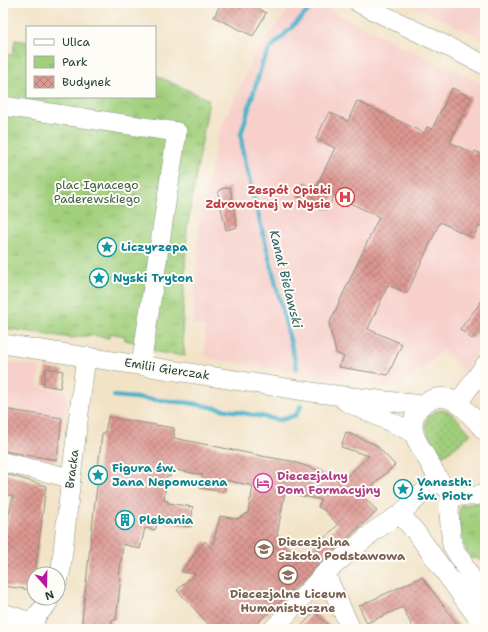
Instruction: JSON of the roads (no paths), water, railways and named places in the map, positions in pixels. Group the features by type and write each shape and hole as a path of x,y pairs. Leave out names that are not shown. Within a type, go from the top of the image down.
{"street":[{"path":"359,3 485,65"},
{"path":"3,106 177,132 140,365"},
{"name":"Emilii Gierczak","path":"3,344 331,395 421,405"},
{"name":"Bracka","path":"61,566 86,356"},
{"path":"458,403 485,366"},
{"name":"Emilii Gierczak","path":"331,395 414,434"},
{"path":"485,431 458,403 447,398 433,399 421,405 416,411 413,420 414,434 444,486 449,514 452,546 479,592 485,606"},
{"path":"3,462 71,478"},
{"path":"444,486 462,497 479,496 485,492"},
{"path":"272,629 325,574 374,531 444,486"},
{"path":"400,514 418,535 485,628"},
{"path":"325,574 351,629"},
{"path":"3,613 34,625 46,606"}],"waterway":[{"name":"Kanał Bielawski","path":"297,368 243,154 241,134 263,61 270,49 315,4"},
{"name":"Kanał Bielawski","path":"114,396 190,403 280,420 296,415 301,406"}],"place":[{"name":"Zespół Opieki Zdrowotnej w Nysie","path":"345,197"},
{"name":"Liczyrzepa","path":"107,247"},
{"name":"Nyski Tryton","path":"99,278"},
{"name":"Figura św. Jana Nepomucena","path":"98,475"},
{"name":"Diecezjalny Dom Formacyjny","path":"263,483"},
{"name":"Vanesth: Św. Piotr","path":"403,489"},
{"name":"Plebania","path":"125,520"},
{"name":"Diecezjalna Szkoła Podstawowa","path":"264,549"},
{"name":"Diecezjalne Liceum Humanistyczne","path":"288,575"}],"park label":[{"name":"plac Ignacego Paderewskiego","path":"97,192"}]}
